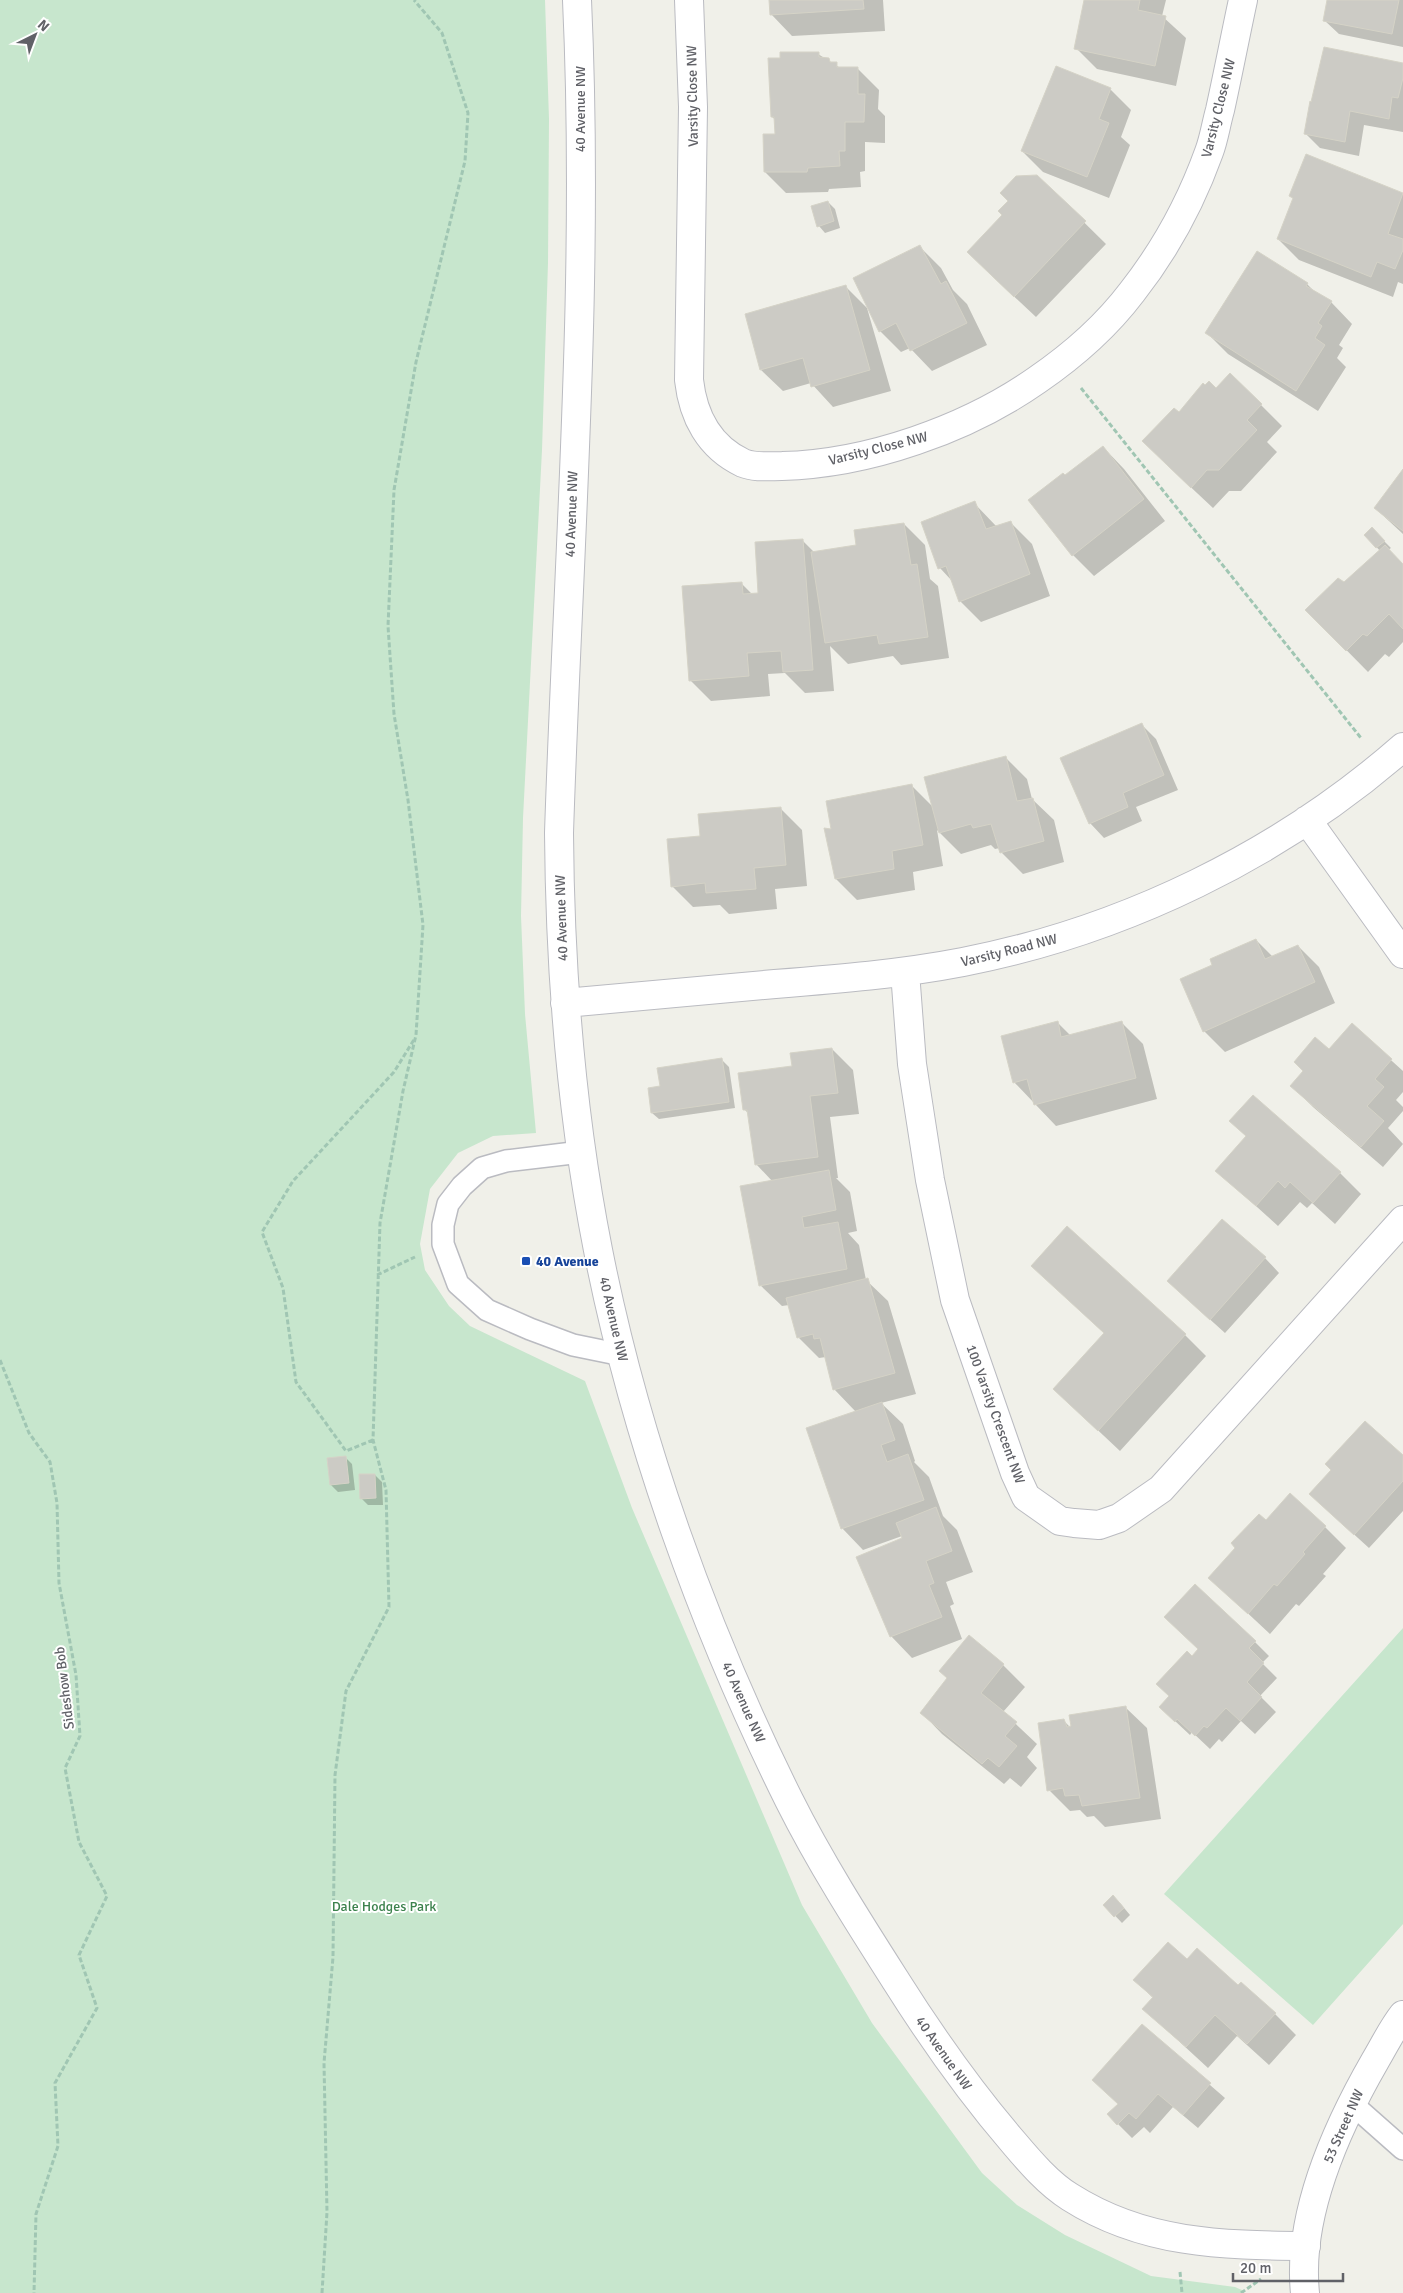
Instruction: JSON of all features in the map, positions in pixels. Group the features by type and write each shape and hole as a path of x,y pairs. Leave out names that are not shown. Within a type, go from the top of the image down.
{"street":[{"name":"40 Avenue NW","path":"577,0 580,84 578,334 559,833 560,907 565,1003 581,1152 598,1250 622,1355 684,1554 737,1690 787,1796 872,1942 938,2047 982,2107 1027,2158 1066,2195 1111,2220 1174,2238 1218,2244 1306,2246"},
{"name":"Varsity Close NW","path":"689,0 693,107 689,380 692,402 698,421 710,438 723,450 745,463 762,466 798,466 842,459 916,442 957,425 997,405 1037,380 1101,327 1132,293 1165,245 1190,199 1210,150 1243,0"},
{"name":"Varsity Road NW","path":"565,1003 905,972 964,962 1082,930 1138,909 1236,863 1307,820 1383,765 1403,747"},
{"path":"1307,820 1403,954"},
{"name":"100 Varsity Crescent NW","path":"905,972 912,1064 928,1170 955,1300 1014,1473 1026,1497 1060,1520 1099,1525 1119,1518 1161,1489 1403,1220"},
{"name":"53 Street NW","path":"1306,2246 1319,2180 1351,2102 1403,2016"},
{"path":"1305,2293 1306,2246"}],"lane":[{"path":"581,1152 506,1161 482,1168 462,1186 448,1204 443,1225 442,1244 458,1284 487,1310 573,1345 622,1355"},
{"path":"1351,2102 1403,2148"}],"path":[{"path":"322,2293 327,2212 324,2062 333,1957 335,1775 346,1691 389,1607 386,1490 373,1440 377,1275 380,1223 403,1091 416,1036 423,925 407,795 394,714 388,626 394,490 416,362 465,161 468,114 442,33 414,0"},
{"path":"1061,362 1383,765"},
{"path":"373,1440 346,1450 296,1382 283,1288 262,1232 293,1181 394,1072 416,1036"},
{"path":"377,1275 442,1244"},
{"name":"Sideshow Bob","path":"0,1360 29,1433 50,1462 57,1503 59,1583 76,1675 80,1736 65,1768 78,1842 107,1896 79,1955 96,2008 56,2083 58,2146 36,2214 34,2293"},
{"path":"1180,2274 1182,2293"}],"green space":[{"name":"Dale Hodges Park","path":"0,0 545,0 549,119 548,263 542,450 523,818 521,916 525,1014 536,1133 493,1136 458,1153 430,1189 420,1244 425,1270 449,1306 470,1326 585,1381 632,1508 802,1905 872,2023 982,2173 1017,2205 1065,2235 1151,2276 1235,2287 1244,2291 1242,2293 0,2293"},
{"path":"1403,1628 1403,1924 1313,2025 1164,1894"}],"building":[{"path":"769,0 863,0 864,9 770,15"},
{"path":"1084,0 1140,0 1138,10 1166,16 1155,66 1074,49"},
{"path":"1327,0 1399,0 1392,34 1323,21"},
{"path":"1324,47 1403,63 1403,78 1398,98 1392,97 1389,119 1350,111 1345,142 1304,134 1310,101"},
{"path":"780,52 819,52 819,57 829,58 830,62 837,62 837,67 858,67 858,94 865,94 864,122 845,122 845,151 839,151 840,166 808,168 807,172 764,172 763,134 775,134 774,117 771,117 768,58 780,58"},
{"path":"1056,66 1111,88 1099,119 1109,123 1087,177 1021,151"},
{"path":"1306,154 1403,193 1388,234 1403,239 1403,250 1395,269 1377,262 1371,277 1277,239 1293,198 1289,196"},
{"path":"1037,175 1086,221 1014,297 967,252 1002,215 998,211 1008,201 1000,193 1016,176"},
{"path":"828,201 834,221 817,227 811,206"},
{"path":"920,245 941,284 946,281 967,323 910,351 896,323 879,332 853,278"},
{"path":"1257,251 1308,283 1306,286 1332,301 1318,323 1322,326 1315,338 1325,345 1296,391 1205,333"},
{"path":"846,285 870,370 811,387 803,358 760,370 745,314"},
{"path":"1230,373 1262,404 1247,420 1257,430 1219,470 1207,470 1191,488 1142,441 1174,408 1179,412 1203,383 1205,385 1209,381 1216,388"},
{"path":"1103,446 1144,499 1072,556 1028,500"},
{"path":"1403,469 1403,531 1374,508"},
{"path":"975,501 986,529 1011,521 1030,574 959,602 946,566 938,569 921,522"},
{"path":"904,523 911,565 917,564 928,637 879,644 877,635 825,643 811,552 856,545 854,530"},
{"path":"1372,527 1385,541 1376,548 1364,535"},
{"path":"803,539 813,670 783,672 781,651 747,653 749,676 689,681 682,586 742,582 743,594 758,593 755,542"},
{"path":"1385,545 1403,564 1403,629 1389,614 1367,636 1363,634 1346,651 1305,610 1338,578 1344,582"},
{"path":"1142,723 1164,775 1123,793 1128,807 1089,824 1060,758"},
{"path":"1006,756 1017,801 1033,798 1044,841 1000,853 991,824 973,828 971,824 939,833 924,777"},
{"path":"912,784 923,845 892,851 894,869 835,879 824,828 831,829 826,801"},
{"path":"781,807 786,865 754,868 756,889 706,893 705,883 671,887 667,839 700,836 698,814"},
{"path":"1256,939 1265,959 1298,945 1315,982 1203,1032 1180,979 1212,965 1210,959"},
{"path":"1058,1021 1061,1037 1122,1021 1136,1078 1034,1105 1027,1079 1013,1083 1001,1036"},
{"path":"1352,1023 1392,1059 1375,1079 1384,1087 1367,1106 1384,1121 1361,1147 1290,1086 1303,1071 1294,1062 1315,1037 1329,1049"},
{"path":"832,1048 838,1093 810,1096 818,1157 755,1165 747,1110 743,1110 738,1073 792,1066 790,1053"},
{"path":"722,1058 729,1102 651,1113 648,1088 660,1086 657,1068"},
{"path":"1253,1095 1341,1172 1313,1203 1290,1182 1285,1188 1278,1181 1256,1206 1215,1171 1246,1136 1229,1121"},
{"path":"829,1170 836,1210 802,1217 804,1228 838,1222 847,1269 759,1286 740,1186"},
{"path":"1222,1219 1266,1257 1210,1320 1167,1281"},
{"path":"1067,1226 1186,1334 1098,1431 1053,1389 1104,1333 1031,1266"},
{"path":"868,1278 895,1373 833,1390 820,1338 814,1339 813,1334 797,1338 786,1298"},
{"path":"882,1402 895,1440 881,1445 887,1462 908,1454 924,1500 841,1529 806,1428"},
{"path":"1365,1421 1403,1455 1403,1481 1354,1535 1309,1494 1331,1470 1325,1464"},
{"path":"346,1456 349,1483 330,1485 327,1458"},
{"path":"359,1474 375,1474 376,1498 360,1499"},
{"path":"1290,1493 1326,1526 1277,1586 1274,1584 1248,1614 1208,1578 1235,1548 1231,1543 1259,1514 1266,1520"},
{"path":"936,1507 952,1551 926,1561 934,1583 929,1585 942,1617 890,1637 856,1557 902,1538 896,1523"},
{"path":"1195,1584 1256,1641 1249,1648 1264,1663 1247,1682 1262,1697 1240,1721 1226,1708 1207,1728 1204,1726 1195,1736 1177,1719 1175,1722 1159,1707 1169,1696 1156,1684 1187,1651 1192,1656 1198,1649 1164,1617"},
{"path":"969,1635 1004,1664 981,1693 1017,1722 1005,1736 1017,1746 999,1767 988,1758 982,1764 920,1713 947,1678 939,1671"},
{"path":"1126,1706 1140,1798 1082,1806 1079,1795 1065,1796 1063,1788 1047,1791 1038,1723 1064,1719 1067,1727 1071,1726 1069,1715"},
{"path":"1113,1895 1124,1908 1114,1917 1103,1905"},
{"path":"1168,1942 1187,1959 1197,1948 1238,1985 1241,1982 1276,2013 1247,2044 1215,2015 1186,2047 1142,2009 1153,1997 1133,1980"},
{"path":"1142,2024 1211,2083 1183,2115 1158,2094 1136,2119 1129,2113 1117,2125 1107,2114 1118,2104 1092,2080"}],"place":[{"name":"40 Avenue","path":"526,1261"}]}
